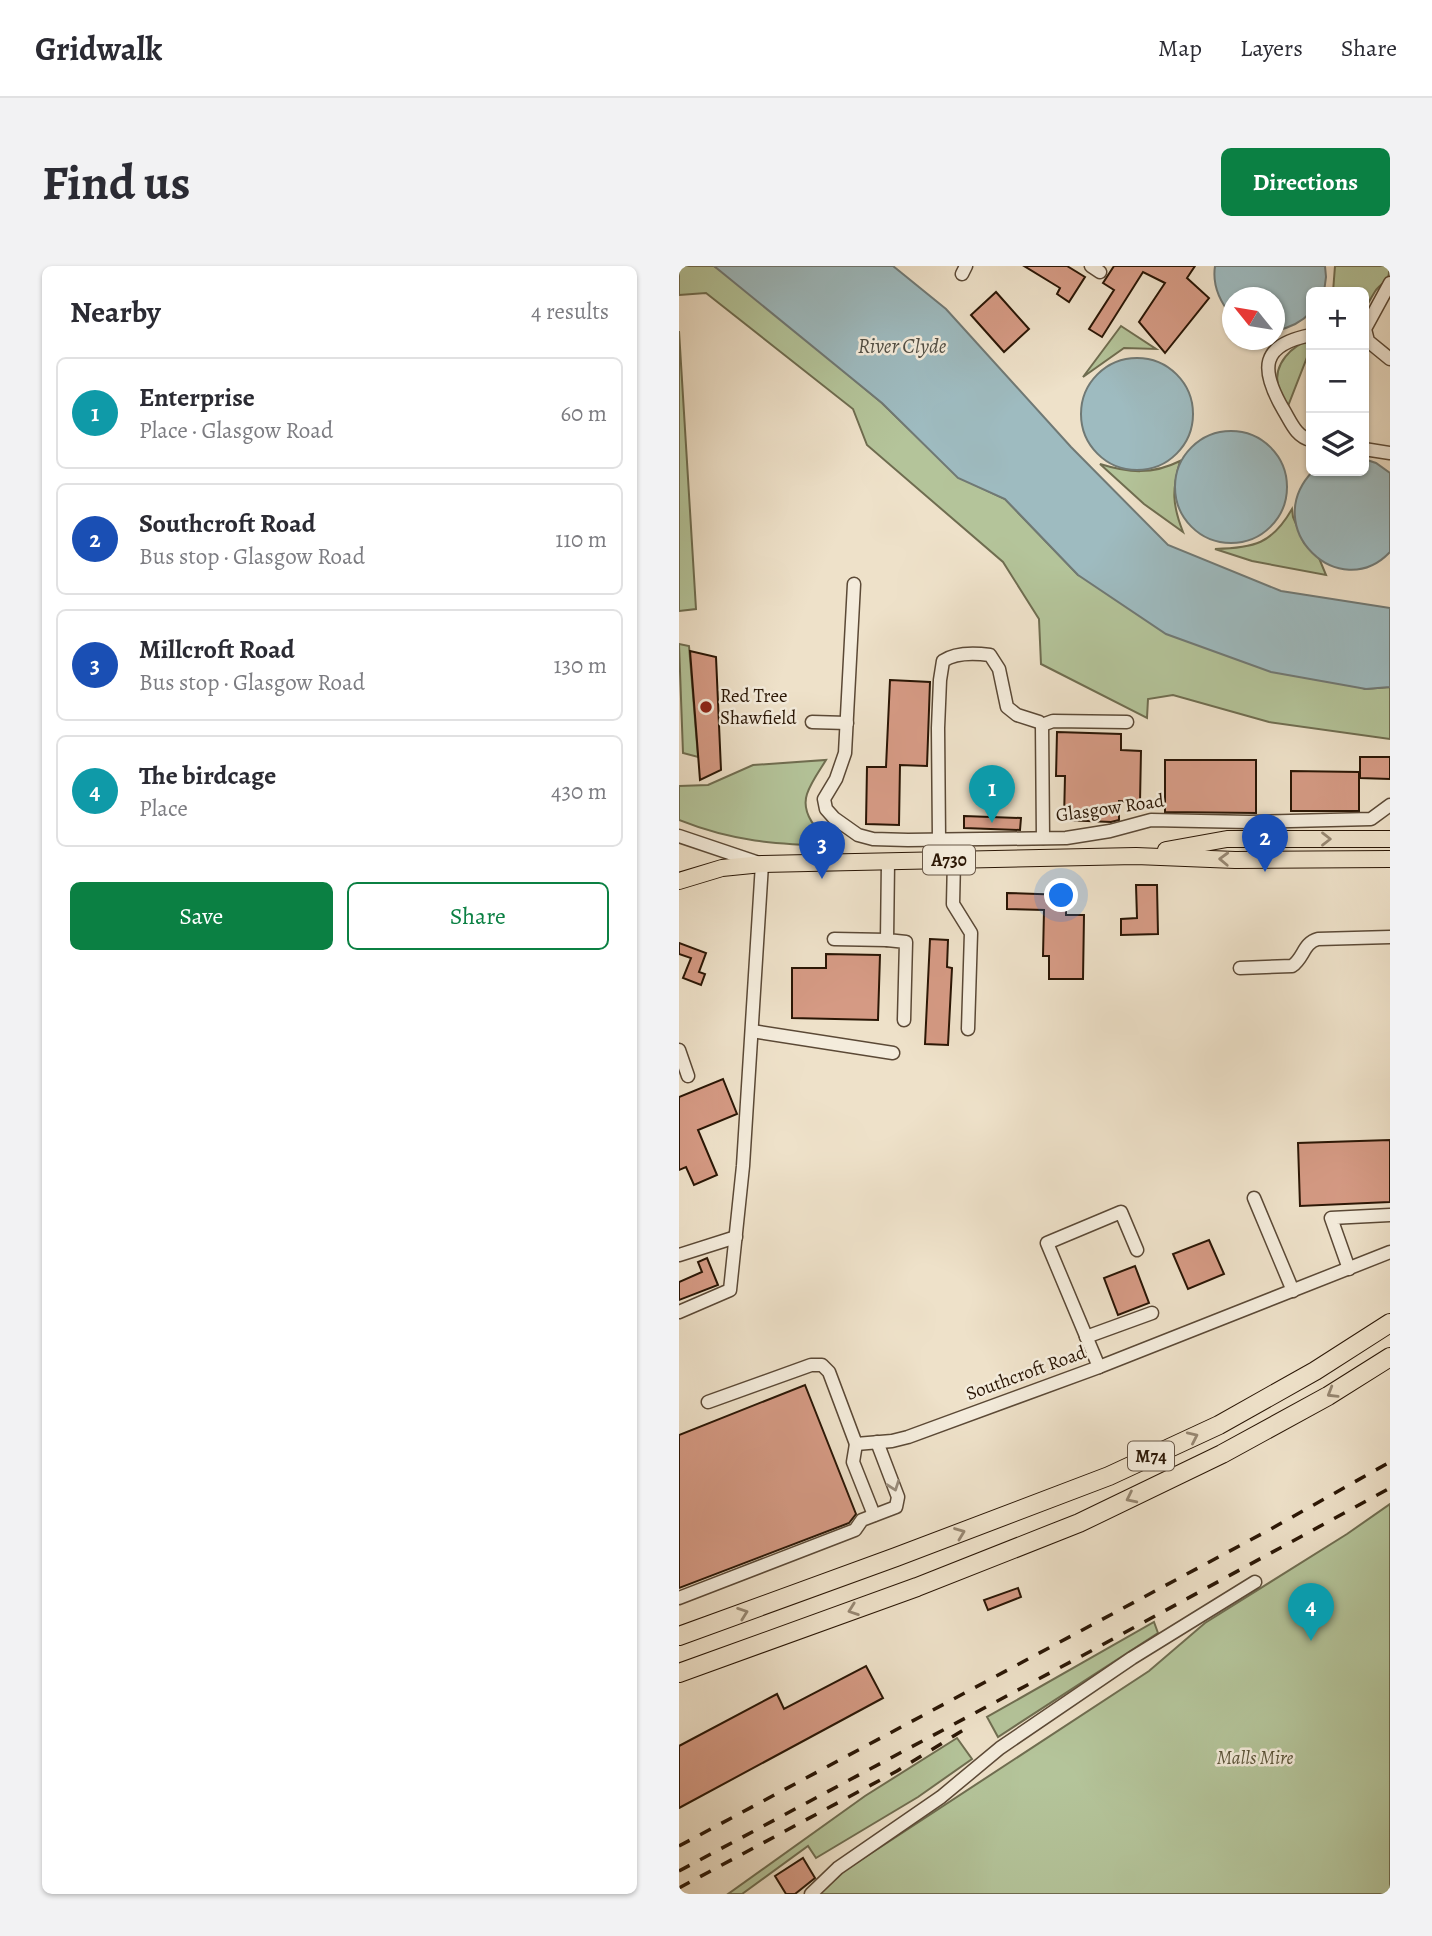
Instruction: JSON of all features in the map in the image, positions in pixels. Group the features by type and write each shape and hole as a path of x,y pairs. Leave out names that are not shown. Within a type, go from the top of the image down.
{"highway":[{"name":"M74","path":"679,1636 1109,1476 1219,1425 1315,1371 1390,1323"},
{"name":"M74","path":"679,1672 917,1587 1079,1523 1223,1454 1328,1396 1390,1357"}],"main road":[{"name":"A730","path":"1136,856 1227,839 1390,839"},
{"name":"A730","path":"679,881 722,868 762,864 1136,856 1235,860 1390,859"}],"street":[{"path":"1369,321 1390,283"},
{"path":"1306,336 1281,345 1272,356 1267,370 1269,381 1299,435 1306,438"},
{"path":"1369,342 1390,359"},
{"path":"1369,450 1390,453"},
{"path":"812,722 847,723 854,584"},
{"path":"939,839 938,728 943,661 950,656 990,656 999,670 1010,712 1042,725"},
{"path":"1042,725 1053,720 1127,722"},
{"name":"Glasgow Road","path":"847,723 845,753 837,779 824,799 826,809 858,835 873,839 1066,838 1110,831 1151,820 1249,822 1371,819 1390,805"},
{"path":"1042,725 1043,838"},
{"path":"679,836 762,864 744,1166 730,1290 679,1312"},
{"path":"954,860 953,904 971,933 968,1029"},
{"path":"887,940 888,862"},
{"path":"1240,968 1292,967 1297,964 1308,944 1318,939 1390,937"},
{"path":"834,939 906,942 904,1020"},
{"path":"752,1031 893,1053"},
{"path":"679,1050 688,1076"},
{"path":"1254,1198 1293,1291"},
{"path":"1099,1367 1047,1243 1121,1212 1137,1250"},
{"path":"1349,1269 1331,1218 1390,1215"},
{"path":"679,1255 736,1237"},
{"name":"Southcroft Road","path":"856,1444 908,1437 1099,1367 1390,1252"},
{"path":"1086,1337 1152,1313"},
{"path":"708,1402 811,1365 822,1365 829,1372 856,1444 853,1462 874,1515"},
{"path":"679,1598 855,1530 862,1520 896,1507 898,1502 877,1442"},
{"path":"810,1894 838,1868 941,1797 1000,1748 1132,1658 1255,1582"}],"green space":[{"path":"679,266 714,266 738,283 882,403 958,477 1005,499 1078,575 1365,689 1390,687 1390,739 1269,722 1173,695 1148,699 1147,718 1041,664 1039,619 1003,562 867,445 853,409 706,293 679,295"},
{"path":"1335,266 1389,266 1389,275 1369,302 1369,287 1333,287"},
{"path":"1121,326 1156,349 1124,348 1083,377"},
{"path":"679,331 696,609 679,611"},
{"path":"1306,342 1306,360 1288,406 1278,386 1278,370 1291,351"},
{"path":"1180,461 1174,497 1183,532 1144,504 1100,464 1140,471 1160,469"},
{"path":"1292,509 1304,543 1319,558 1326,575 1252,561 1215,549 1261,542 1277,530"},
{"path":"679,644 689,646 698,757 683,753"},
{"path":"826,760 807,794 806,809 813,823 833,846 737,837 679,820 679,786 708,785 753,765"},
{"name":"Malls Mire","path":"1390,1504 1390,1894 818,1894 844,1871 1149,1671 1205,1623"},
{"path":"1154,1622 1158,1633 998,1737 987,1717"},
{"path":"957,1738 972,1759 918,1797 816,1858 808,1846 742,1894 728,1894 865,1796"}],"water":[{"name":"River Clyde","path":"714,266 893,266 946,309 1071,447 1168,545 1281,591 1390,608 1390,687 1366,689 1271,672 1166,634 1078,575 1005,499 958,478 882,403"},
{"path":"1215,266 1325,266 1326,277 1325,287 1306,287 1306,316 1285,328 1285,287 1222,287 1222,301 1215,280"},
{"path":"1137,358 1158,362 1177,374 1189,393 1193,414 1189,435 1177,454 1158,466 1137,470 1116,466 1097,454 1085,435 1081,414 1085,393 1097,374 1116,362"},
{"path":"1231,431 1252,435 1271,447 1283,466 1287,487 1283,508 1271,527 1252,539 1231,543 1210,539 1191,527 1179,508 1175,487 1179,466 1191,447 1210,435"},
{"path":"1369,461 1376,463 1390,473 1390,552 1370,566 1349,570 1329,565 1312,553 1300,536 1295,515 1298,493 1310,476 1369,476"}],"building":[{"path":"1024,266 1067,266 1085,277 1069,302 1057,294 1060,288"},
{"path":"1114,266 1195,266 1187,278 1209,298 1165,353 1139,322 1165,283 1143,272 1102,337 1089,329 1114,290 1103,283"},
{"path":"996,292 1029,329 1004,352 971,315"},
{"name":"Red Tree Shawfield","path":"690,651 716,657 721,770 700,780"},
{"path":"890,680 930,682 927,766 900,765 899,825 866,824 867,767 886,767"},
{"path":"1057,732 1121,734 1121,750 1141,751 1140,802 1119,801 1119,820 1111,822 1064,820 1065,776 1056,776"},
{"path":"1360,757 1390,757 1390,779 1360,778"},
{"path":"1165,760 1256,760 1256,813 1165,812"},
{"path":"1291,771 1359,772 1359,811 1291,811"},
{"path":"964,816 1021,818 1020,830 964,828"},
{"path":"1136,885 1157,885 1158,934 1121,935 1121,919 1137,918"},
{"path":"1007,893 1066,895 1066,915 1084,915 1083,979 1049,979 1049,956 1043,956 1044,910 1007,909"},
{"path":"930,939 948,940 947,967 952,968 948,1045 925,1044"},
{"path":"679,943 706,953 699,972 705,974 701,985 683,978 691,958 679,954"},
{"path":"826,954 880,955 878,1020 792,1018 792,968 826,968"},
{"path":"723,1079 737,1114 698,1130 717,1175 694,1185 686,1167 679,1170 679,1097"},
{"path":"1390,1140 1390,1202 1300,1206 1298,1143"},
{"path":"1209,1240 1224,1274 1188,1289 1173,1254"},
{"path":"707,1258 718,1285 679,1300 679,1282 702,1272 698,1262"},
{"path":"1135,1266 1149,1303 1118,1315 1104,1278"},
{"path":"805,1385 856,1514 849,1523 679,1588 679,1435"},
{"path":"1018,1588 1021,1597 988,1610 984,1600"},
{"path":"866,1666 883,1698 679,1808 679,1746 777,1694 784,1709"},
{"path":"803,1858 815,1878 795,1894 786,1894 775,1876"}],"railway":[{"path":"679,1846 1269,1530 1390,1462"},
{"path":"679,1871 1390,1488"},
{"path":"679,1888 897,1771 970,1726"}],"place":[{"name":"Red Tree Shawfield","path":"706,707"},
{"name":"Enterprise","path":"992,823"},
{"name":"Southcroft Road","path":"1265,872"},
{"name":"Millcroft Road","path":"822,879"},
{"name":"The birdcage","path":"1311,1641"}]}
